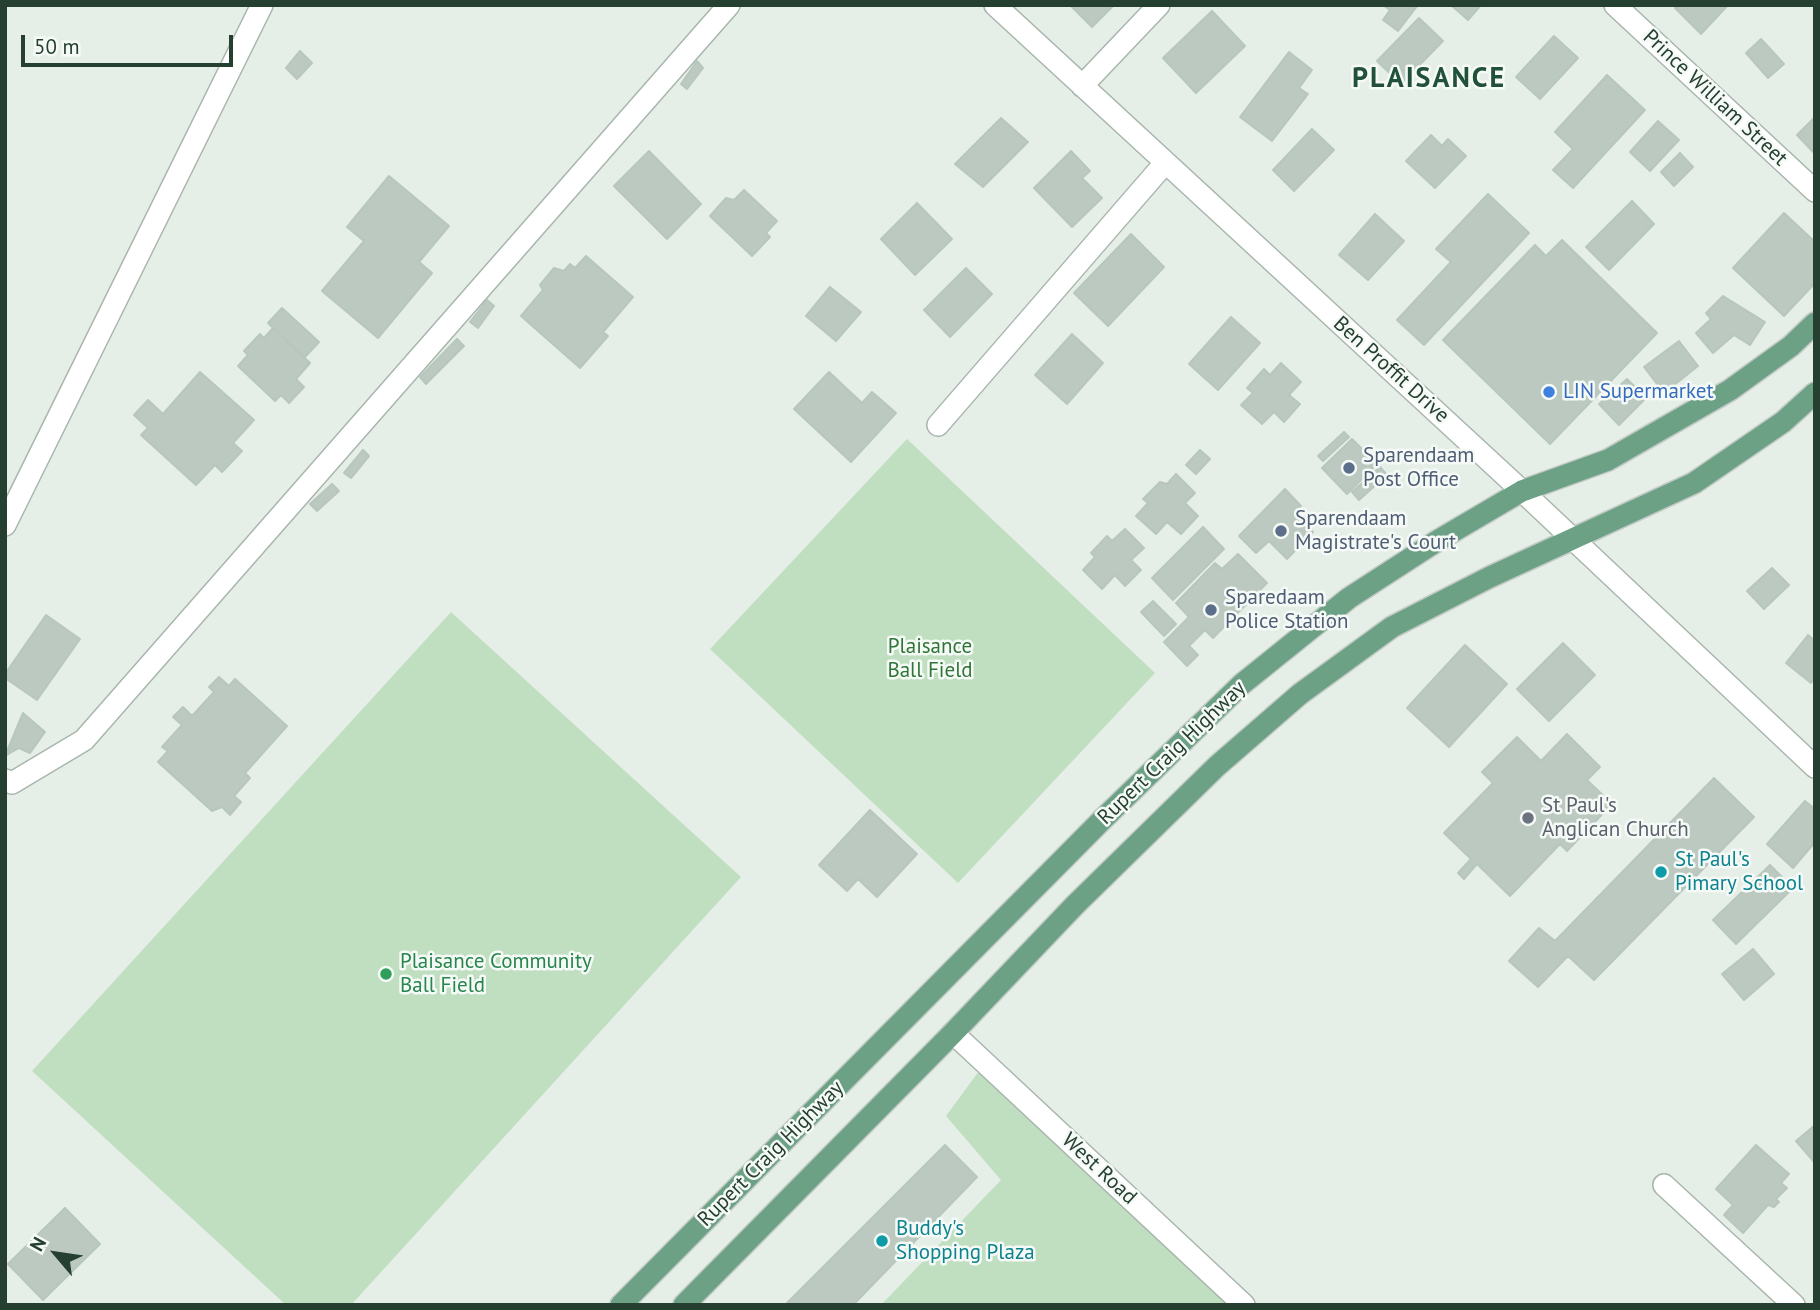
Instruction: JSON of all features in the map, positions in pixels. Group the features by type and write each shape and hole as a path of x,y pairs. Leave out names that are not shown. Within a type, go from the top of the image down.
{"main road":[{"name":"Rupert Craig Highway","path":"621,1305 1102,820 1242,684 1349,598 1437,541 1522,491 1608,460 1730,390 1791,346 1815,323"},
{"name":"Rupert Craig Highway","path":"684,1305 953,1033 1075,905 1217,766 1300,694 1392,627 1490,576 1694,483 1783,422 1815,393"}],"street":[{"path":"5,525 262,5"},
{"path":"5,780 12,783 84,740 729,5"},
{"name":"Ben Proffit Drive","path":"995,5 1522,491 1815,767"},
{"path":"1082,86 1159,5"},
{"name":"Prince William Street","path":"1615,5 1815,191"},
{"path":"938,425 1165,163"},
{"name":"West Road","path":"953,1033 1244,1305"},
{"path":"1664,1185 1794,1305"}],"green space":[{"name":"Plaisance Ball Field","path":"907,439 1155,673 958,883 710,649"},
{"name":"Plaisance Community Ball Field","path":"451,612 741,877 351,1305 286,1305 32,1071"},
{"path":"985,1063 1239,1305 881,1305 1001,1180 946,1116"}],"building":[{"path":"1070,5 1114,5 1092,27"},
{"path":"1383,5 1418,5 1398,31 1383,20 1390,10"},
{"path":"1451,5 1481,5 1468,20"},
{"path":"1678,5 1728,5 1701,34 1675,8"},
{"path":"1212,11 1245,46 1196,93 1163,58"},
{"path":"1419,18 1443,41 1401,84 1377,61"},
{"path":"1554,36 1578,58 1540,99 1516,77"},
{"path":"1761,39 1784,64 1768,78 1746,53"},
{"path":"300,51 312,63 297,79 286,68"},
{"path":"1289,52 1312,70 1299,88 1308,94 1272,141 1240,117"},
{"path":"697,61 703,68 687,89 681,84"},
{"path":"1607,75 1645,110 1573,188 1553,170 1573,149 1555,132"},
{"path":"1815,117 1815,154 1797,135"},
{"path":"1001,118 1028,142 983,187 955,164"},
{"path":"1658,121 1679,140 1650,171 1630,152"},
{"path":"1312,129 1334,150 1294,191 1273,170"},
{"path":"1431,135 1442,146 1448,139 1466,156 1435,188 1406,161"},
{"path":"649,151 701,204 667,239 614,186"},
{"path":"1071,151 1090,171 1082,178 1102,198 1072,227 1034,188"},
{"path":"1680,153 1693,167 1674,186 1661,172"},
{"path":"389,176 449,226 419,262 432,273 378,338 322,291 364,241 347,227"},
{"path":"744,190 777,221 766,233 770,237 752,256 710,216 726,198 734,200"},
{"path":"1488,194 1529,233 1424,345 1397,320 1451,262 1436,249"},
{"path":"1632,201 1654,224 1609,270 1586,247"},
{"path":"917,203 952,239 915,275 881,239"},
{"path":"1784,213 1815,242 1815,283 1784,316 1733,268"},
{"path":"1375,214 1404,241 1368,280 1339,255"},
{"path":"1131,234 1164,267 1108,326 1074,293"},
{"name":"LIN Supermarket","path":"1562,240 1657,333 1550,444 1443,340 1535,245 1546,256"},
{"path":"586,256 633,297 603,332 608,336 580,368 521,316 543,290 540,285 554,268 564,271 570,264 575,268"},
{"path":"966,268 992,294 950,337 924,310"},
{"path":"830,287 861,312 836,341 806,316"},
{"path":"1723,296 1765,322 1750,345 1734,335 1713,353 1696,333 1711,319 1706,313"},
{"path":"487,300 494,306 478,328 470,322"},
{"path":"282,308 319,342 304,358 268,323"},
{"path":"1231,317 1260,343 1218,390 1189,364"},
{"path":"273,328 310,363 296,379 304,387 289,403 281,395 275,401 238,366 248,355 244,351 260,334 264,338"},
{"path":"1072,334 1103,363 1067,404 1035,375"},
{"path":"457,339 464,346 426,384 420,377"},
{"path":"1679,341 1698,366 1664,393 1644,367"},
{"path":"1281,363 1301,382 1289,395 1300,404 1284,422 1274,412 1262,424 1241,405 1253,393 1247,388 1264,369 1270,375"},
{"path":"200,372 254,420 233,443 242,451 222,472 215,465 196,485 141,435 148,428 134,415 148,400 163,414"},
{"path":"829,372 862,403 872,392 896,413 851,462 794,409"},
{"path":"1627,379 1646,398 1619,425 1599,404"},
{"path":"1344,432 1349,437 1323,461 1318,456"},
{"path":"1352,439 1377,464 1347,494 1322,468"},
{"path":"363,450 369,456 351,478 344,473"},
{"path":"1200,450 1210,459 1196,474 1186,465"},
{"path":"1380,467 1387,475 1359,500 1352,492"},
{"path":"1176,474 1195,493 1185,503 1198,516 1181,534 1167,522 1156,534 1136,516 1148,503 1143,499 1160,482 1167,484"},
{"path":"332,484 339,491 317,511 310,504"},
{"path":"1285,489 1301,506 1294,514 1313,532 1287,559 1269,541 1256,553 1239,536"},
{"path":"1203,527 1224,549 1173,600 1152,578"},
{"path":"1125,529 1144,548 1131,560 1141,570 1125,586 1115,575 1102,589 1083,570 1095,557 1091,553 1107,536 1112,541"},
{"name":"Sparedaam Police Station","path":"1238,554 1267,583 1213,638 1205,630 1189,646 1198,655 1187,666 1164,642 1189,617 1176,603 1215,563 1222,569"},
{"path":"1772,568 1789,585 1764,609 1747,591"},
{"path":"1153,601 1176,624 1164,636 1141,612"},
{"path":"46,615 80,639 37,700 5,678 5,674"},
{"path":"1808,635 1815,641 1815,678 1811,683 1786,663"},
{"path":"1563,643 1595,675 1549,721 1517,689"},
{"path":"1465,645 1507,684 1449,747 1407,708"},
{"path":"219,677 229,686 235,679 287,726 245,773 250,778 234,796 241,802 230,815 222,807 212,811 158,762 168,751 162,747 182,725 173,717 183,707 192,716 214,692 209,687"},
{"path":"23,713 45,732 30,753 19,748 5,756"},
{"name":"St Paul's Anglican Church","path":"1567,734 1600,767 1587,780 1612,804 1567,851 1560,844 1510,896 1477,864 1464,879 1458,873 1471,859 1444,833 1493,783 1482,772 1517,737 1541,761"},
{"name":"St Paul's Pimary School","path":"1714,778 1754,817 1594,980 1568,956 1538,987 1509,961 1539,928 1555,941"},
{"path":"1805,801 1815,809 1815,842 1793,868 1767,844"},
{"path":"870,810 917,854 877,897 858,879 847,891 819,865"},
{"path":"1770,865 1793,888 1736,944 1713,920"},
{"path":"1753,949 1774,974 1744,1000 1722,974"},
{"path":"1815,1125 1815,1163 1796,1141"},
{"name":"Buddy's Shopping Plaza","path":"945,1145 977,1177 853,1305 785,1305"},
{"path":"1756,1145 1789,1174 1781,1183 1787,1188 1776,1199 1779,1202 1774,1207 1768,1205 1743,1233 1724,1215 1733,1205 1716,1189"},
{"path":"65,1208 100,1244 43,1300 8,1264"}],"place":[{"name":"LIN Supermarket","path":"1549,392"},
{"name":"Sparendaam Post Office","path":"1349,468"},
{"name":"Sparendaam Magistrate's Court","path":"1281,531"},
{"name":"Sparedaam Police Station","path":"1211,610"},
{"name":"St Paul's Anglican Church","path":"1528,818"},
{"name":"St Paul's Pimary School","path":"1661,872"},
{"name":"Plaisance Community Ball Field","path":"386,974"},
{"name":"Buddy's Shopping Plaza","path":"882,1241"}],"district":[{"name":"PLAISANCE","path":"1429,79"}]}
